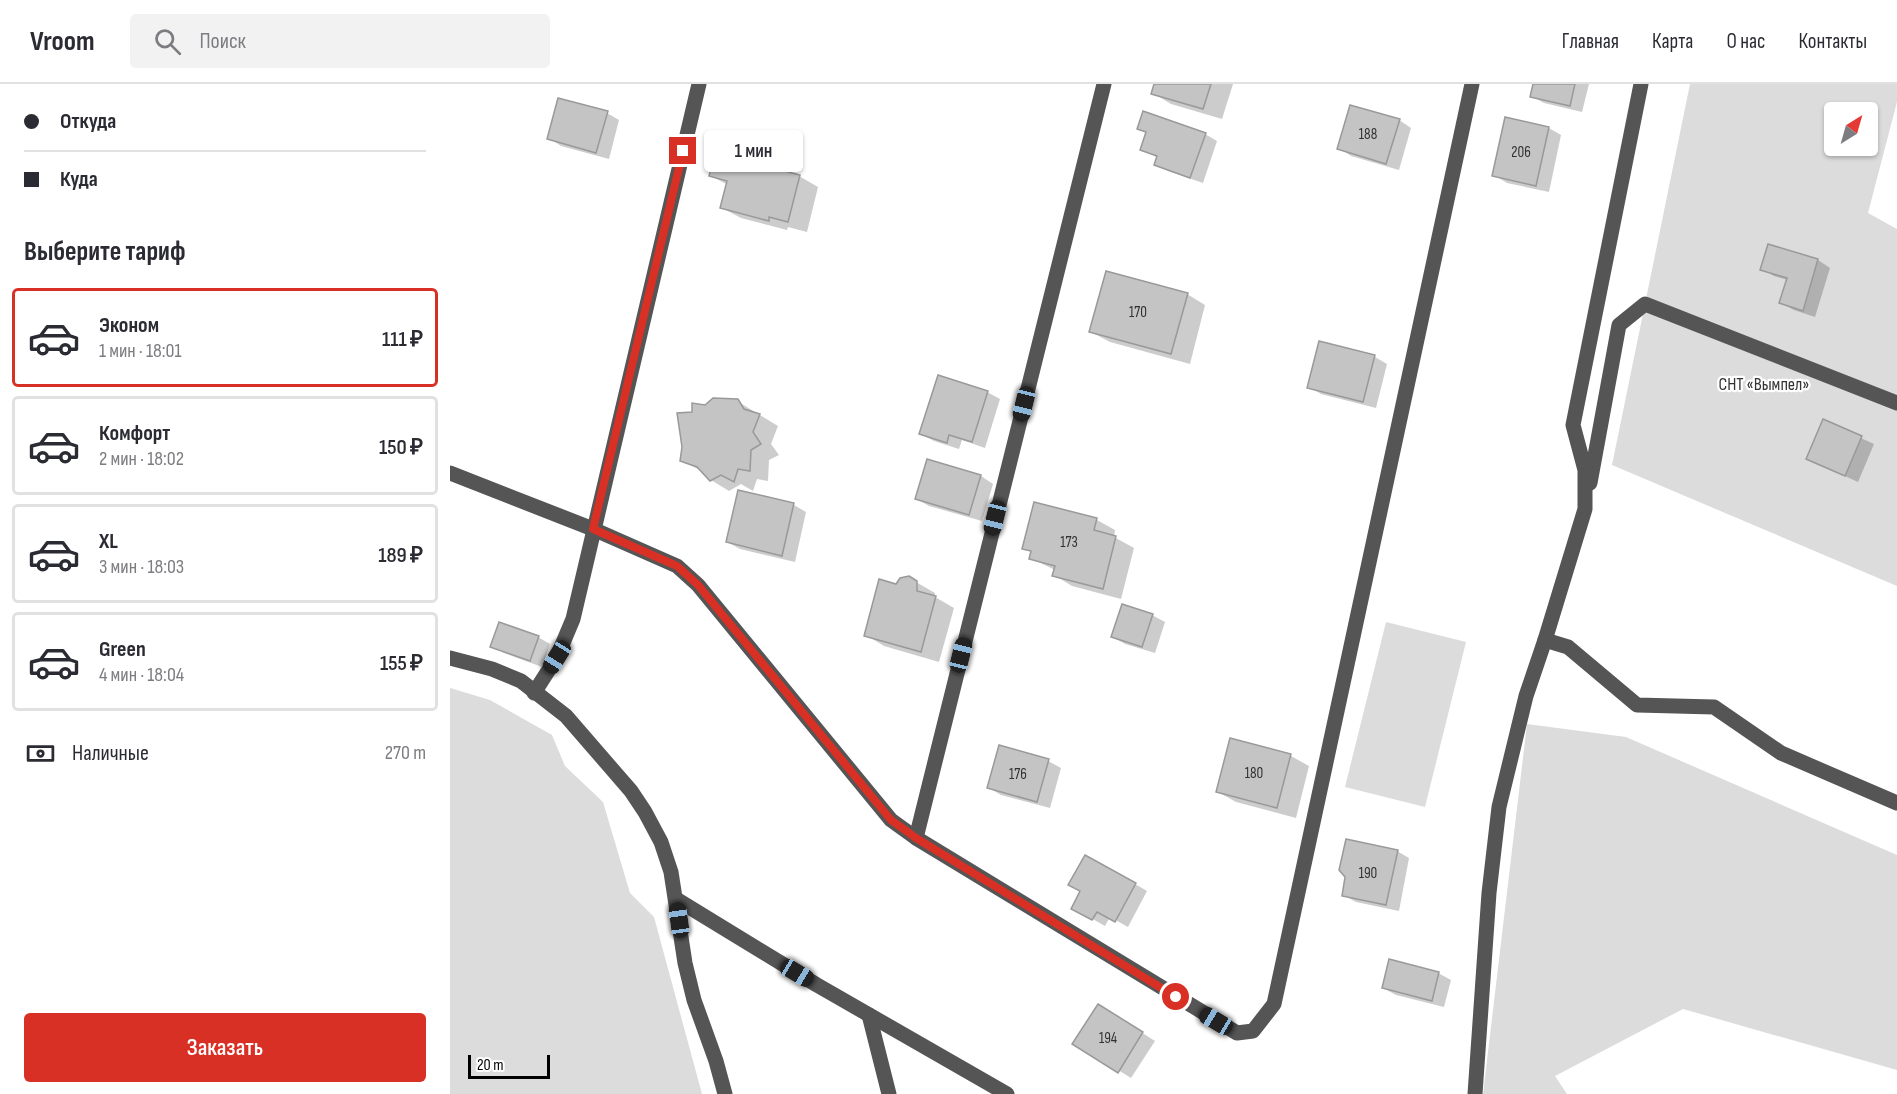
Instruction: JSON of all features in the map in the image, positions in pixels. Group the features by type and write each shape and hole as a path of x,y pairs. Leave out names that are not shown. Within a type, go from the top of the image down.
{"street":[{"path":"534,693 557,657 573,619 699,84"},
{"path":"916,838 1104,84"},
{"path":"450,473 593,529 677,566 698,585 891,820 916,838 1237,1033 1253,1031 1274,1004 1472,84"},
{"path":"1585,509 1585,470 1572,425 1641,84"},
{"path":"1475,1094 1490,893 1500,807 1526,696 1585,509 1619,325 1645,303 1897,403"},
{"path":"1545,640 1568,648 1637,705 1714,707 1781,753 1897,803"},
{"path":"450,658 492,669 521,681 566,716 631,791 645,812 661,842 671,872 685,963 694,1000 716,1060 725,1094"},
{"path":"676,899 817,985 1007,1094"},
{"path":"869,1015 889,1094"}],"green space":[{"name":"СНТ «Вымпел»","path":"1690,84 1897,84 1897,102 1868,213 1897,229 1897,586 1612,465"},
{"path":"1386,622 1466,642 1425,807 1345,787"},
{"path":"450,688 490,700 552,735 565,766 603,802 630,893 654,917 702,1094 450,1094"},
{"path":"1527,724 1626,737 1897,855 1897,1070 1683,1009 1555,1076 1567,1094 1483,1094"}],"building":[{"path":"1154,84 1211,84 1203,109 1151,94"},
{"path":"1533,84 1575,84 1570,106 1530,97"},
{"path":"558,98 608,111 596,153 547,139"},
{"path":"1350,105 1400,119 1386,164 1337,149"},
{"path":"1143,111 1206,133 1190,178 1154,165 1157,156 1140,150 1146,132 1137,129"},
{"path":"1505,117 1549,127 1536,186 1492,176"},
{"path":"715,153 800,175 788,222 769,217 769,221 720,208 727,181 709,176"},
{"path":"1768,244 1818,259 1803,311 1779,303 1787,278 1760,270"},
{"path":"1106,271 1188,293 1171,354 1089,332"},
{"path":"1319,341 1375,355 1363,402 1307,388"},
{"path":"938,375 988,391 972,442 949,435 947,443 919,434"},
{"path":"713,398 738,399 744,409 760,414 753,432 761,444 751,450 750,471 738,469 734,482 721,475 710,481 697,467 680,461 682,447 677,413 692,412 692,403 705,405"},
{"path":"1823,419 1862,436 1845,476 1806,459"},
{"path":"927,459 981,475 969,515 915,499"},
{"path":"738,490 794,503 782,556 726,542"},
{"path":"1034,502 1097,518 1094,530 1116,536 1103,589 1052,576 1055,566 1029,559 1031,551 1022,549"},
{"path":"909,576 917,581 917,591 936,596 921,652 864,636 879,579 896,584 900,578"},
{"path":"1122,604 1153,614 1142,647 1111,637"},
{"path":"499,622 539,636 530,661 490,647"},
{"path":"1230,738 1291,754 1277,808 1216,792"},
{"path":"999,745 1049,759 1037,802 987,788"},
{"path":"1346,839 1398,850 1386,905 1342,896 1345,877 1339,870"},
{"path":"1085,855 1136,883 1115,922 1097,912 1092,920 1071,909 1080,891 1068,885"},
{"path":"1389,959 1439,972 1432,1001 1382,988"},
{"path":"1098,1004 1143,1032 1118,1073 1072,1044"}],"route":[{"path":"683,151 593,529 677,566 698,585 891,820 916,838 1176,997"}]}
